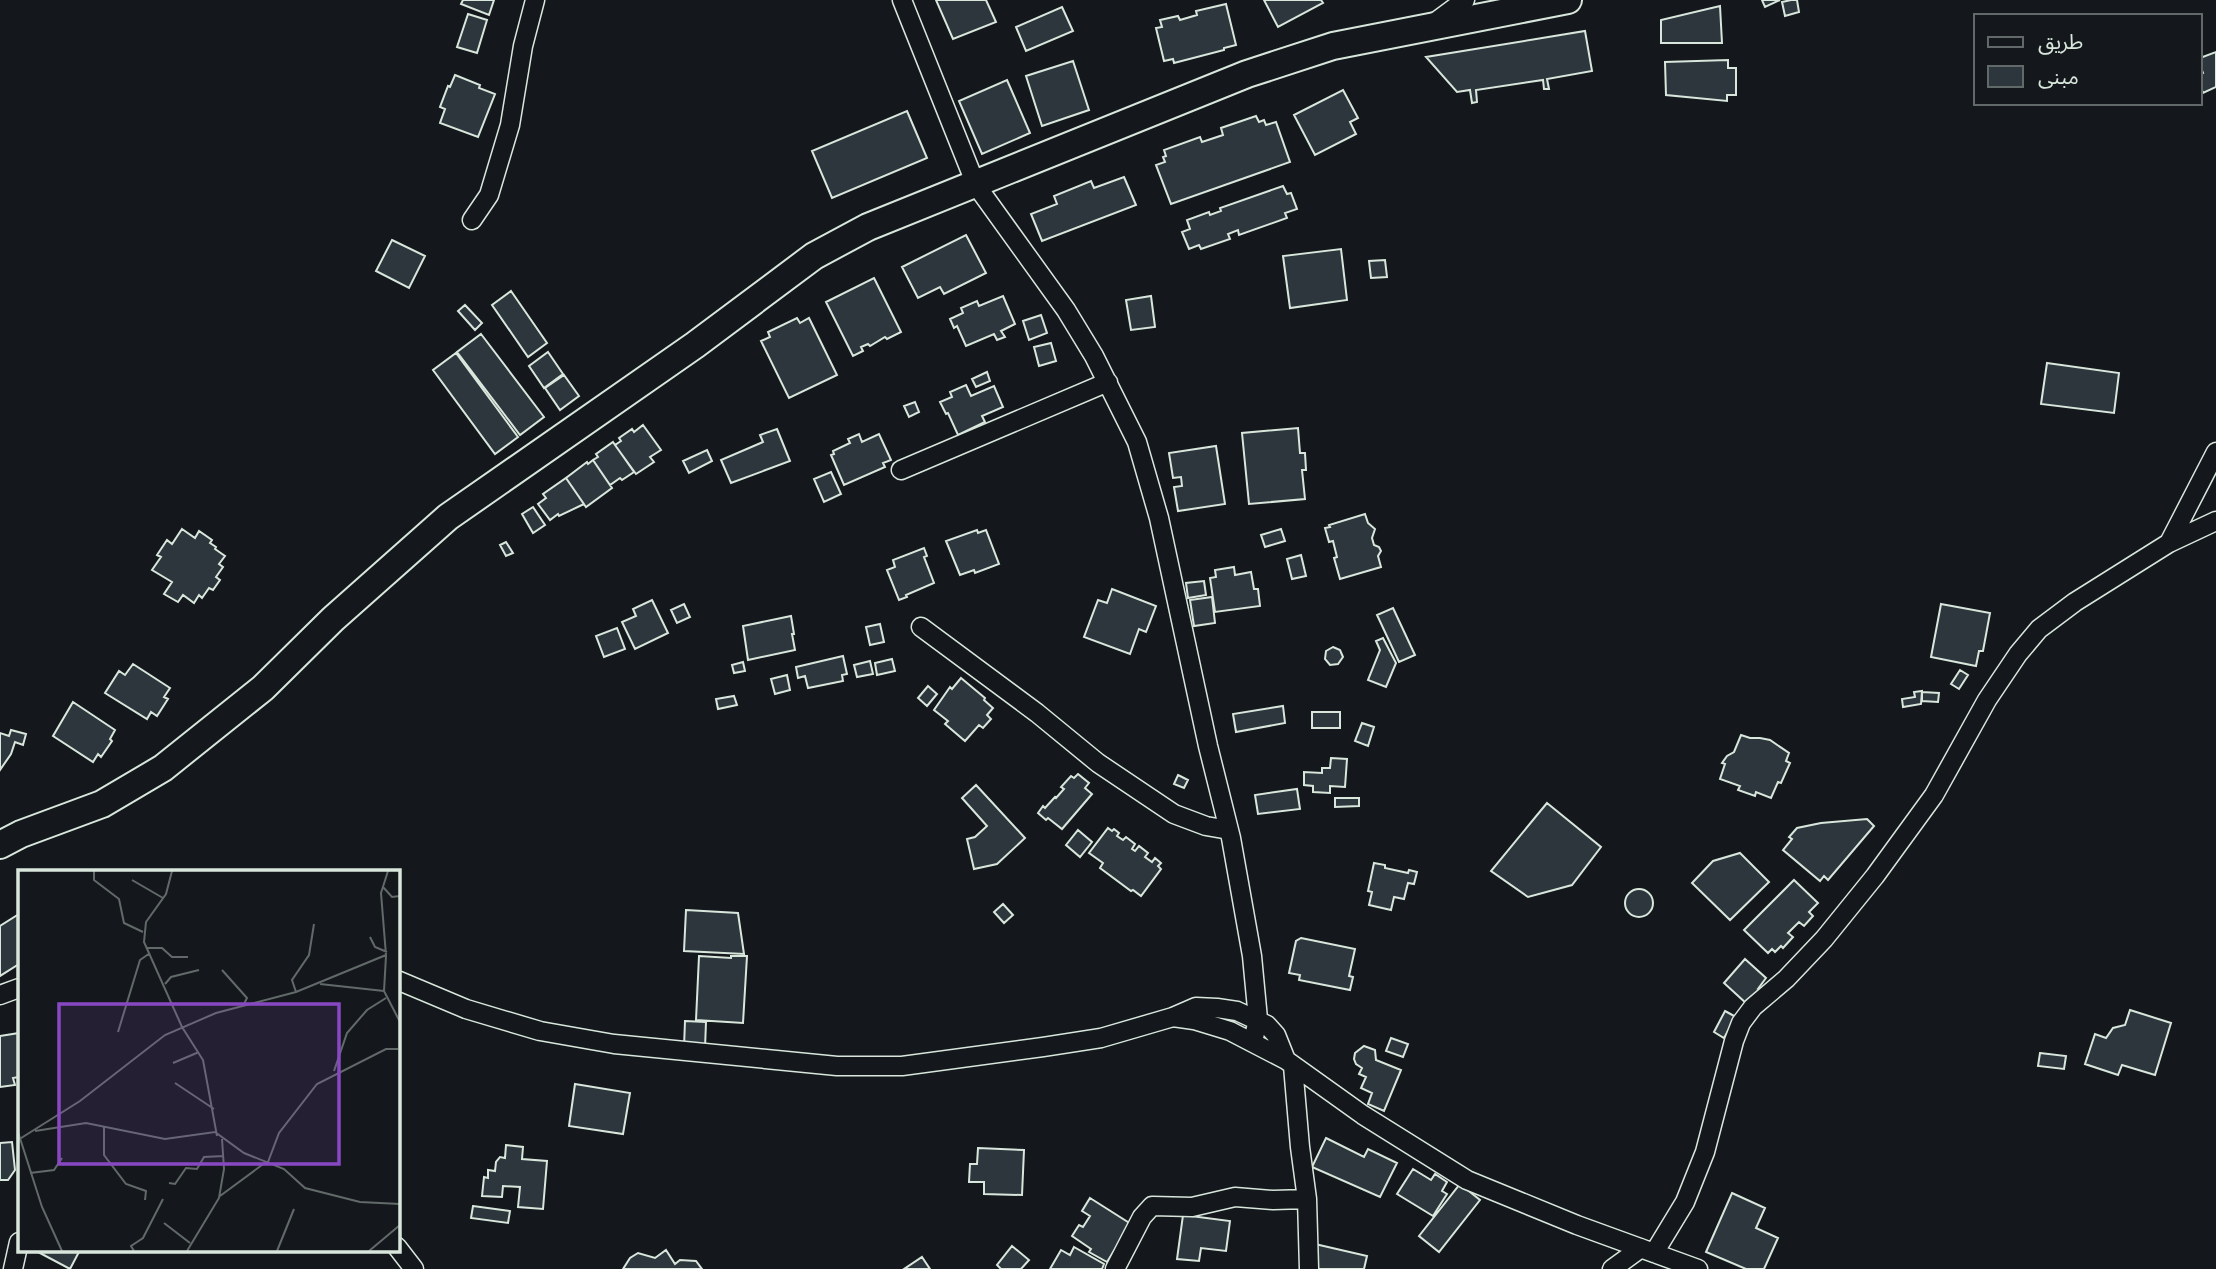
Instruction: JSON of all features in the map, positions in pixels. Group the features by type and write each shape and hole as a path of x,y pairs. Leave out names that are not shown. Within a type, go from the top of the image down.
{"main road":[{"path":"0,845 21,834 102,804 130,790 163,768 263,688 342,610 448,517 695,345 814,256 868,227 1247,74 1334,46 1568,0"}],"street":[{"path":"471,220 489,195 510,125 523,46 535,0"},
{"path":"902,0 976,185 1066,310 1108,382 1137,442 1159,519 1229,830 1248,928 1258,1019 1253,1042"},
{"path":"1432,26 1465,0"},
{"path":"901,470 1108,382"},
{"path":"2169,543 2216,452"},
{"path":"1612,1269 1647,1250 1685,1202 1705,1152 1741,1023 1753,1007 1786,979 1824,939 1875,876 1934,795 1987,700 2018,654 2039,629 2075,602 2169,543 2216,521"},
{"path":"921,627 989,676 1098,763 1174,814 1206,826 1229,830"},
{"path":"399,981 466,1009 540,1031 614,1044 837,1066 902,1066 960,1060 1101,1038 1173,1017 1196,1007 1237,1011 1267,1025 1276,1035 1290,1063 1307,1199 1309,1269"},
{"path":"0,995 18,988"},
{"path":"1173,1017 1220,1027 1253,1042 1290,1063 1363,1115 1467,1180 1577,1225 1698,1269"},
{"path":"1115,1269 1142,1217 1152,1206 1192,1207 1235,1197 1307,1199"},
{"path":"13,1269 18,1246"},
{"path":"399,1250 414,1269"}],"building":[{"path":"463,0 494,0 489,15 461,4"},
{"path":"936,0 986,0 996,22 953,39"},
{"path":"1264,0 1321,0 1323,3 1278,27"},
{"path":"1762,0 1780,0 1765,7"},
{"path":"1797,0 1799,12 1785,16 1782,2"},
{"path":"1226,4 1236,45 1174,63 1173,59 1164,61 1156,28 1162,27 1160,20 1178,16 1180,20 1197,15 1196,11"},
{"path":"1720,6 1722,43 1661,43 1661,20"},
{"path":"1062,7 1073,31 1026,51 1016,27"},
{"path":"468,14 487,20 477,53 457,47"},
{"path":"1585,31 1592,71 1547,79 1549,89 1544,89 1543,80 1476,90 1477,102 1472,103 1470,90 1457,92 1426,57"},
{"path":"2216,52 2216,87 2203,93 2202,91 2202,57"},
{"path":"1728,60 1728,68 1736,68 1736,95 1727,95 1727,101 1666,95 1665,62"},
{"path":"1073,61 1089,110 1042,126 1026,76"},
{"path":"455,75 495,94 478,137 440,123 445,109 440,107"},
{"path":"1007,80 1030,133 982,154 959,101"},
{"path":"1343,90 1358,118 1350,122 1356,134 1315,155 1294,115"},
{"path":"907,111 927,158 832,198 812,151"},
{"path":"1256,116 1259,122 1264,120 1266,125 1276,122 1290,162 1171,204 1156,165 1165,162 1164,150 1200,137 1202,142 1223,135 1221,128"},
{"path":"1124,177 1136,205 1042,241 1031,214 1057,204 1054,196 1091,181 1094,188"},
{"path":"1283,186 1287,194 1291,193 1297,209 1285,213 1287,218 1239,235 1238,230 1228,234 1230,239 1201,249 1199,245 1189,249 1182,232 1190,229 1187,220 1209,212 1210,215 1221,211 1220,208"},
{"path":"966,235 986,273 944,294 940,287 918,298 902,267"},
{"path":"392,240 425,256 409,288 376,271"},
{"path":"1341,249 1347,300 1290,308 1283,256"},
{"path":"1385,260 1387,277 1371,278 1369,261"},
{"path":"874,278 901,332 870,346 868,344 861,347 863,351 853,356 826,302"},
{"path":"511,291 547,343 528,357 492,305"},
{"path":"1003,296 1015,324 1001,331 1005,337 997,340 994,334 966,346 957,326 954,328 950,319 963,313 961,308 977,301 979,306"},
{"path":"1151,296 1155,327 1131,330 1126,300"},
{"path":"465,305 482,323 475,330 458,311"},
{"path":"1041,315 1047,333 1029,340 1023,321"},
{"path":"797,318 800,323 809,318 837,375 789,398 761,341 770,337 768,332"},
{"path":"481,334 544,417 520,435 457,352"},
{"path":"1051,343 1056,361 1039,366 1034,347"},
{"path":"548,352 563,374 544,388 529,366"},
{"path":"456,353 518,437 495,454 433,370"},
{"path":"2047,363 2119,373 2114,413 2041,404"},
{"path":"987,372 990,381 976,387 972,379"},
{"path":"564,375 579,396 560,410 545,388"},
{"path":"966,385 971,396 994,386 1003,407 982,416 985,422 958,435 940,402 952,397 950,392"},
{"path":"915,402 919,412 909,417 904,406"},
{"path":"643,425 661,450 650,457 654,462 636,474 615,445 621,441 619,438"},
{"path":"1298,428 1300,453 1305,453 1306,470 1302,470 1305,499 1249,504 1242,433"},
{"path":"777,429 790,461 731,483 721,460 763,442 760,435"},
{"path":"859,434 862,442 879,434 891,460 883,463 885,467 844,485 831,455 834,454 833,451 850,443 848,439"},
{"path":"613,442 634,472 610,485 593,460 598,457 596,454"},
{"path":"1216,446 1225,504 1178,511 1174,487 1182,486 1181,477 1173,478 1169,453"},
{"path":"707,450 712,461 689,473 683,461"},
{"path":"593,460 612,488 586,507 566,478"},
{"path":"831,472 841,494 824,502 814,479"},
{"path":"566,478 584,504 550,520 538,504 546,498 543,494"},
{"path":"533,507 545,525 533,533 522,514"},
{"path":"1365,514 1368,523 1375,529 1372,538 1374,545 1381,551 1378,556 1381,567 1340,579 1333,541 1329,542 1325,528"},
{"path":"182,529 195,538 199,531 212,540 210,543 225,556 219,564 223,567 216,577 220,580 213,590 209,588 202,598 199,595 194,603 183,595 178,602 164,594 172,582 152,570 161,557 157,555 167,540 172,544"},
{"path":"1281,529 1285,541 1265,547 1261,535"},
{"path":"977,530 978,533 986,530 999,564 975,573 974,570 960,575 946,541"},
{"path":"506,542 513,553 506,556 500,545"},
{"path":"924,548 927,556 924,557 934,583 899,600 887,570 895,567 893,560"},
{"path":"1301,555 1306,576 1292,579 1287,559"},
{"path":"1234,567 1235,575 1251,572 1254,589 1258,589 1260,606 1215,612 1210,578 1216,577 1215,570"},
{"path":"1204,581 1206,595 1188,598 1186,583"},
{"path":"1112,589 1156,606 1146,632 1139,629 1130,654 1084,637 1098,600 1107,603"},
{"path":"1212,597 1215,623 1194,626 1190,600"},
{"path":"652,600 668,633 635,649 622,622 636,616 633,609"},
{"path":"684,604 690,617 677,623 671,610"},
{"path":"1941,604 1990,613 1983,651 1979,651 1976,666 1931,657"},
{"path":"1393,608 1415,655 1399,662 1377,615"},
{"path":"791,616 795,650 748,660 743,626"},
{"path":"880,624 884,642 870,645 866,627"},
{"path":"617,628 625,649 604,657 596,636"},
{"path":"1383,638 1396,663 1386,687 1368,680 1380,650 1376,641"},
{"path":"1333,647 1340,650 1343,657 1338,664 1330,665 1325,659 1326,651"},
{"path":"843,656 847,674 842,675 843,681 808,688 805,676 798,678 796,667"},
{"path":"892,659 895,671 877,675 875,663"},
{"path":"870,661 873,674 857,677 854,665"},
{"path":"743,662 745,671 734,673 732,665"},
{"path":"133,664 170,688 164,697 168,699 157,716 151,712 147,719 105,693 119,671 125,675"},
{"path":"1960,670 1968,675 1959,689 1951,684"},
{"path":"787,675 790,690 775,694 771,679"},
{"path":"961,678 993,708 987,715 991,719 983,728 979,725 965,741 945,724 948,721 934,710 950,687 952,689"},
{"path":"928,686 937,694 927,706 918,698"},
{"path":"1922,691 1921,704 1903,707 1902,699 1915,697 1914,692"},
{"path":"1922,692 1939,693 1938,702 1922,701"},
{"path":"734,696 737,705 718,709 716,699"},
{"path":"73,702 115,730 110,739 112,741 101,757 98,754 93,762 53,736"},
{"path":"1283,706 1285,723 1236,732 1233,714"},
{"path":"1312,712 1340,712 1340,728 1312,728"},
{"path":"1362,723 1374,727 1368,746 1355,741"},
{"path":"11,730 26,734 23,745 15,742 11,754 0,770 0,733 9,736"},
{"path":"1741,735 1770,740 1789,753 1786,761 1790,763 1771,798 1756,792 1755,796 1738,790 1740,786 1720,779 1725,764 1722,763 1734,752"},
{"path":"1331,758 1347,759 1345,787 1330,786 1330,793 1313,792 1313,786 1304,785 1304,772 1322,773 1322,768 1330,768"},
{"path":"1078,774 1089,783 1085,788 1092,794 1062,829 1038,813 1043,806 1045,808 1056,798 1071,776 1074,778"},
{"path":"1178,775 1188,780 1184,788 1174,784"},
{"path":"976,785 1025,838 997,864 974,869 967,839 975,837 987,826 962,798"},
{"path":"1297,789 1300,809 1258,814 1255,795"},
{"path":"1335,798 1359,798 1359,806 1335,807"},
{"path":"1547,803 1601,847 1572,885 1528,897 1491,871"},
{"path":"1867,819 1874,826 1828,880 1824,876 1820,881 1783,850 1797,828"},
{"path":"1108,828 1119,833 1117,836 1123,840 1126,837 1135,844 1132,849 1135,851 1139,846 1148,853 1145,857 1152,862 1155,858 1161,863 1158,866 1161,869 1141,896 1100,868 1103,863 1089,853"},
{"path":"1078,830 1092,842 1080,857 1066,845"},
{"path":"1740,853 1769,882 1730,920 1692,883 1713,861"},
{"path":"1374,863 1408,873 1409,870 1417,872 1414,884 1408,883 1404,899 1394,897 1391,910 1369,905 1372,892 1368,891"},
{"path":"1794,880 1818,903 1809,912 1813,916 1804,926 1799,922 1788,933 1793,937 1783,948 1781,946 1775,952 1772,949 1768,953 1744,930"},
{"path":"1639,889 1649,893 1653,903 1649,913 1639,917 1629,913 1625,903 1629,893"},
{"path":"1003,904 1013,915 1004,923 994,912"},
{"path":"686,910 738,913 744,954 684,951"},
{"path":"18,915 18,965 0,976 0,926"},
{"path":"1301,938 1355,949 1349,976 1353,977 1350,990 1299,980 1300,975 1289,973 1296,941"},
{"path":"699,956 747,956 743,1023 696,1020"},
{"path":"1745,959 1766,978 1758,989 1760,990 1747,1004 1724,983"},
{"path":"2130,1010 2171,1023 2155,1075 2122,1065 2118,1075 2085,1064 2095,1034 2106,1038 2113,1028 2125,1025"},
{"path":"1725,1011 1736,1017 1724,1038 1714,1032"},
{"path":"685,1021 706,1022 705,1048 684,1047"},
{"path":"18,1033 18,1077 13,1078 15,1085 0,1087 0,1036"},
{"path":"1391,1038 1408,1044 1403,1057 1386,1051"},
{"path":"1364,1046 1375,1050 1376,1060 1401,1070 1384,1111 1368,1104 1372,1093 1361,1088 1366,1077 1359,1074 1362,1068 1354,1059 1355,1053"},
{"path":"2040,1053 2066,1056 2064,1069 2038,1066"},
{"path":"575,1084 630,1093 623,1134 569,1126"},
{"path":"1326,1138 1364,1157 1368,1149 1397,1163 1380,1197 1312,1167"},
{"path":"12,1142 15,1170 8,1180 0,1180 0,1143"},
{"path":"506,1145 523,1147 522,1159 547,1161 543,1209 518,1207 520,1187 503,1186 502,1197 482,1196 484,1177 488,1178 488,1170 495,1171 500,1157 505,1158"},
{"path":"978,1148 1024,1150 1022,1195 984,1194 984,1182 969,1182 970,1164 977,1164"},
{"path":"1413,1169 1431,1180 1435,1174 1447,1182 1442,1191 1447,1194 1433,1216 1397,1194"},
{"path":"1460,1184 1480,1200 1439,1252 1419,1236"},
{"path":"1732,1193 1765,1208 1756,1228 1778,1238 1764,1269 1746,1269 1706,1252"},
{"path":"1090,1198 1131,1224 1107,1262 1089,1252 1091,1249 1072,1236 1079,1225 1083,1227 1090,1216 1082,1211"},
{"path":"473,1206 510,1211 508,1223 471,1218"},
{"path":"1183,1215 1230,1221 1226,1251 1201,1248 1199,1261 1177,1259"},
{"path":"1315,1244 1367,1256 1364,1269 1317,1269"},
{"path":"1012,1246 1029,1260 1021,1269 1001,1269 997,1265"},
{"path":"1074,1247 1104,1264 1102,1269 1050,1269 1061,1250 1070,1255"},
{"path":"666,1250 675,1264 680,1260 696,1261 702,1269 623,1269 630,1258 638,1253 655,1258"},
{"path":"38,1252 79,1252 70,1269"},
{"path":"922,1257 930,1269 904,1269"}]}
